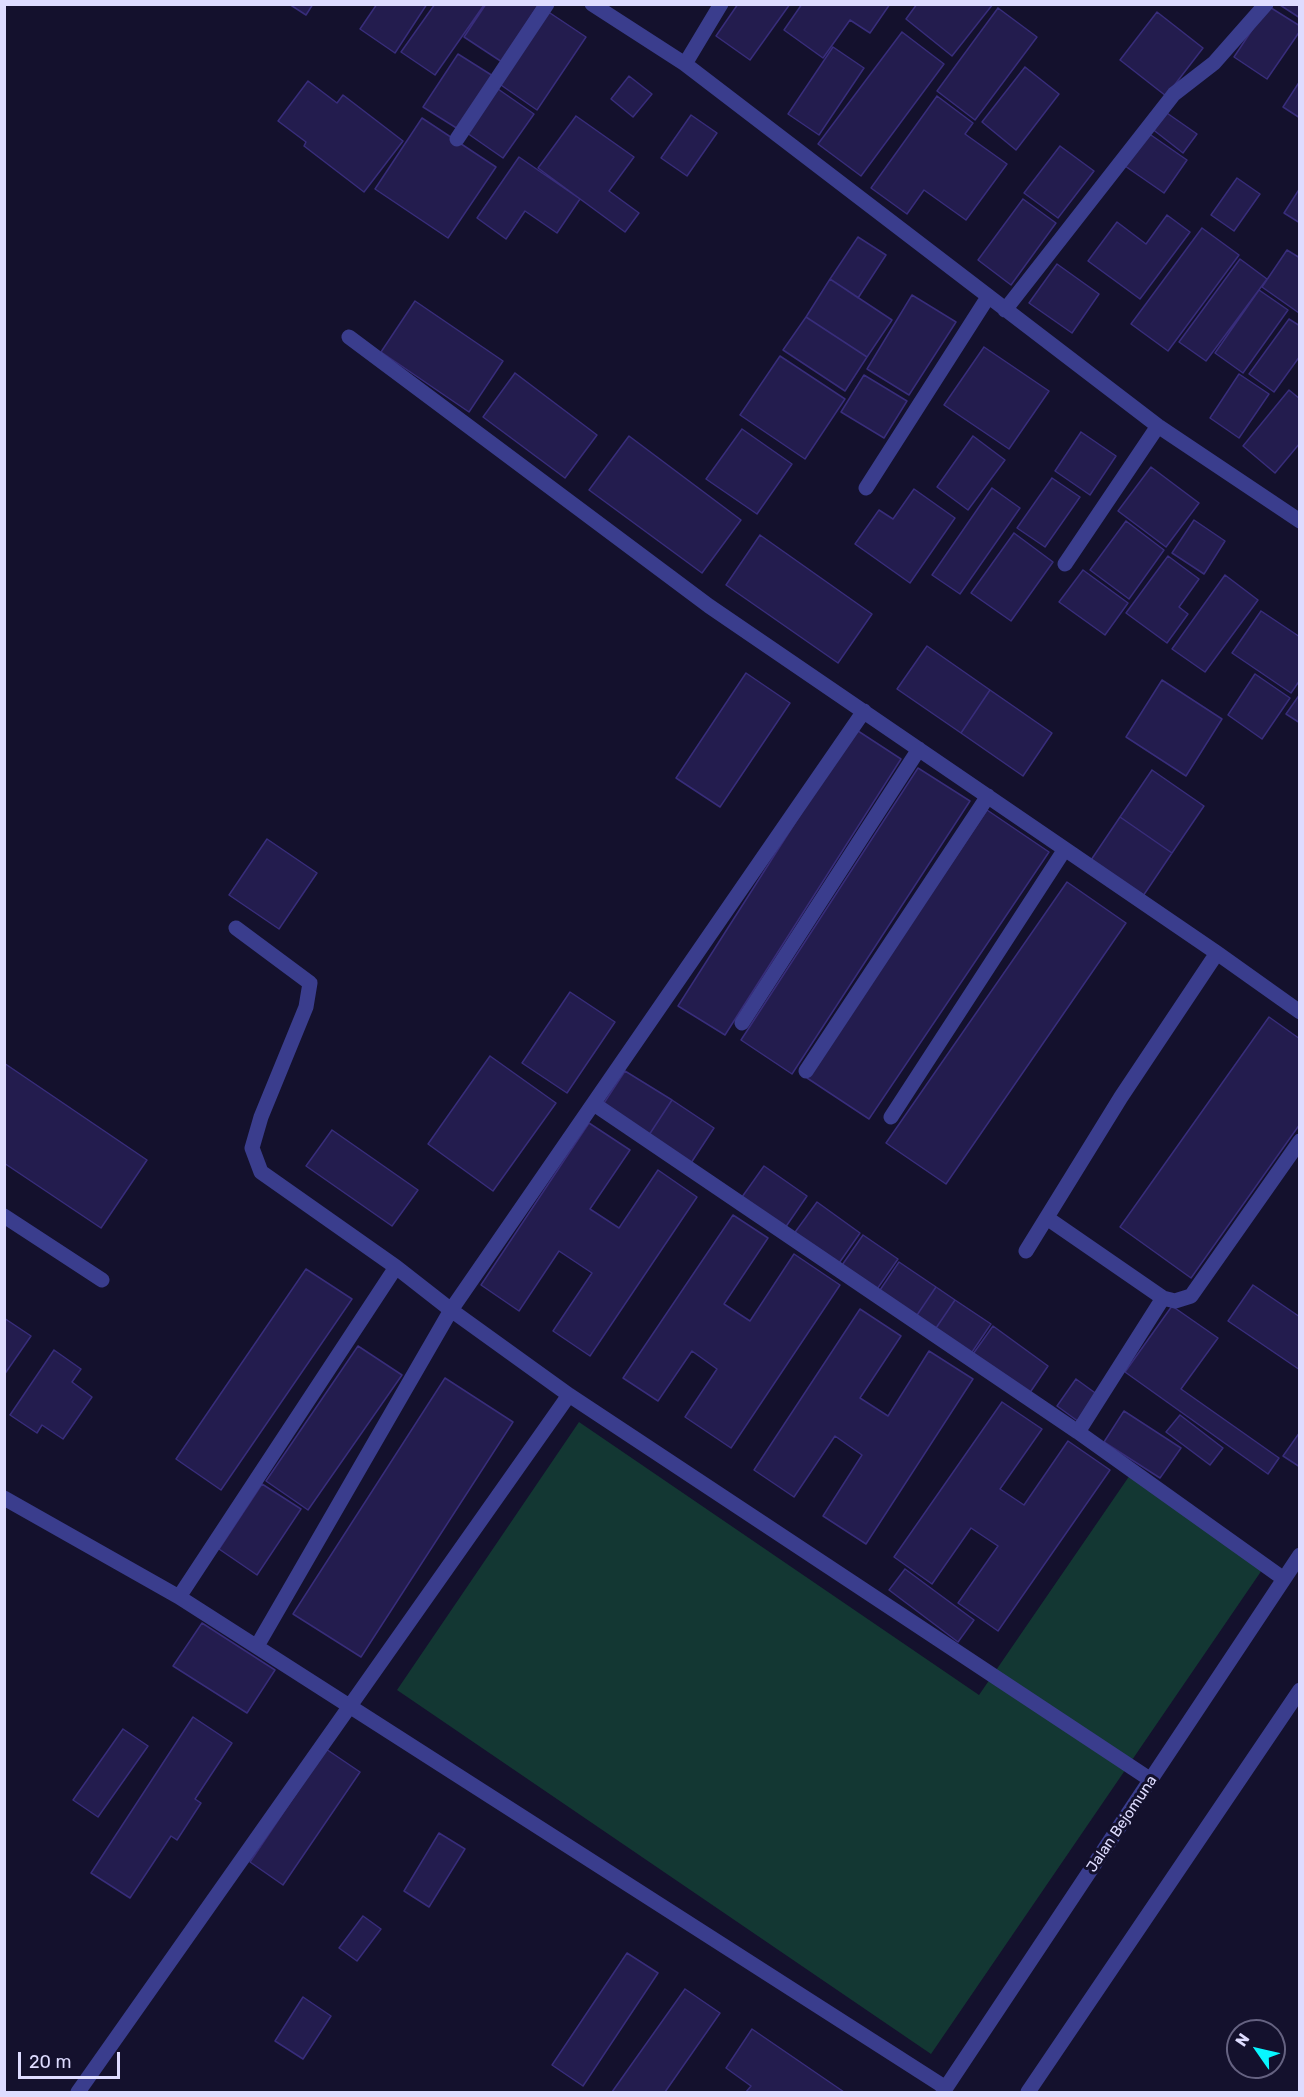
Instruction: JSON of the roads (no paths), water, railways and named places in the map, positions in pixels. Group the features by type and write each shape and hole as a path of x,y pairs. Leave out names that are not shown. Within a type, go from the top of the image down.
{"street":[{"path":"457,140 547,4"},
{"path":"592,4 685,64 1158,426 1299,521"},
{"path":"685,64 722,4"},
{"path":"1005,310 1174,94 1214,63 1266,4"},
{"path":"866,488 988,297"},
{"path":"349,337 709,606 1216,952 1299,1012"},
{"path":"1065,564 1158,426"},
{"path":"257,1647 451,1310 864,711"},
{"path":"742,1023 919,749"},
{"path":"806,1071 987,796"},
{"path":"891,1117 1065,849"},
{"path":"236,928 310,983 306,1007 261,1117 252,1148 261,1172 396,1267 451,1310 569,1395 1151,1780"},
{"path":"1026,1251 1121,1097 1216,952"},
{"path":"594,1104 1078,1432 1284,1579"},
{"path":"1047,1218 1163,1298 1175,1301 1191,1296 1299,1142"},
{"path":"4,1216 102,1280"},
{"path":"179,1597 396,1267"},
{"path":"1078,1432 1163,1298"},
{"path":"78,2092 569,1395"},
{"path":"4,1498 179,1597 945,2090"},
{"name":"Jalan Bejomuna","path":"945,2090 1299,1556"},
{"path":"1028,2092 1299,1690"}]}
